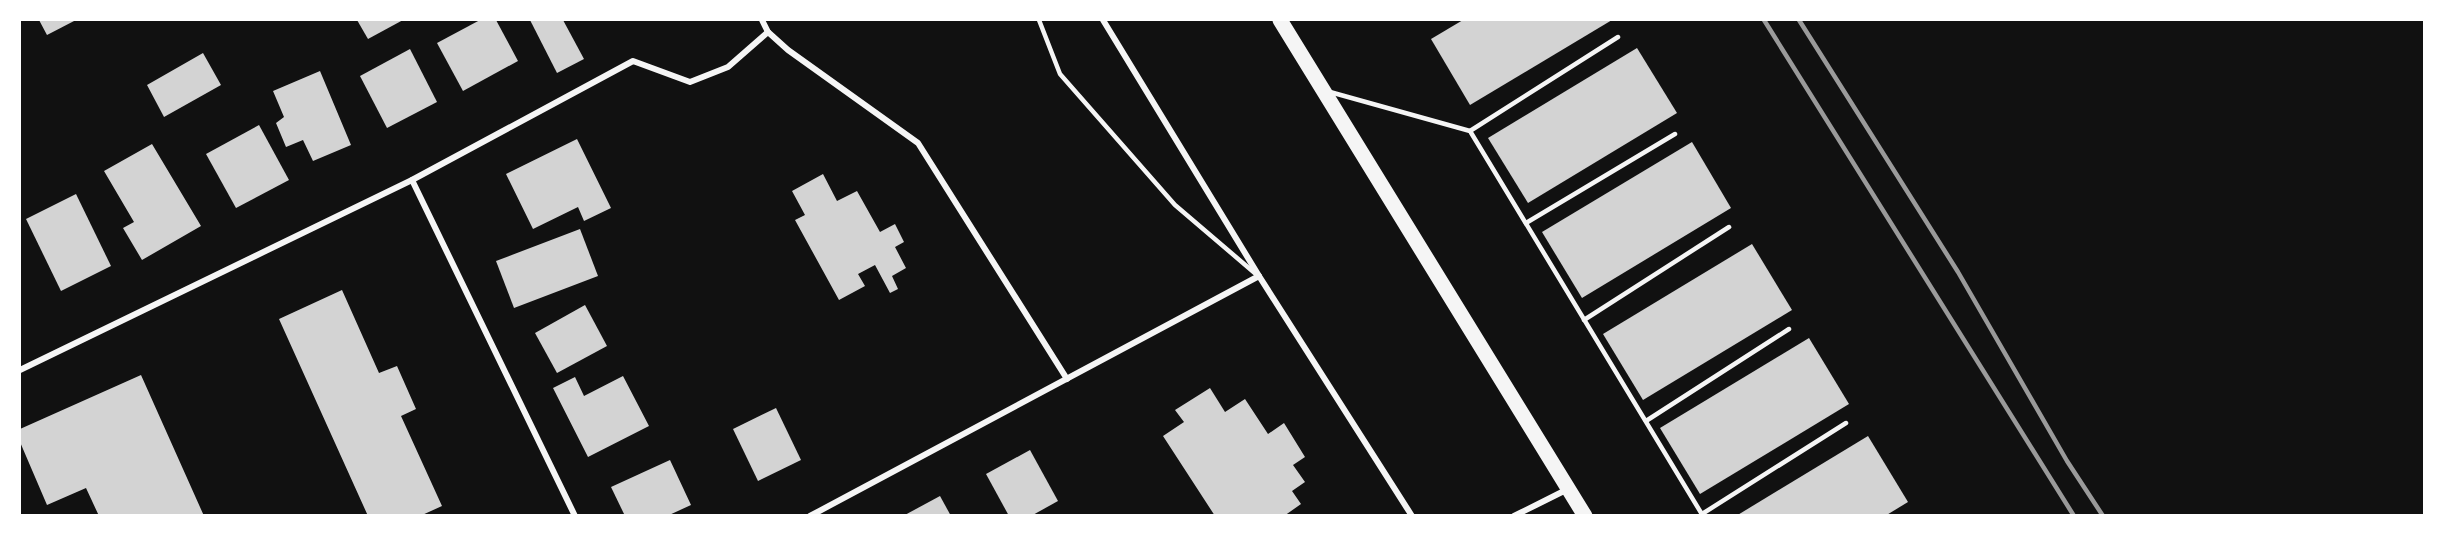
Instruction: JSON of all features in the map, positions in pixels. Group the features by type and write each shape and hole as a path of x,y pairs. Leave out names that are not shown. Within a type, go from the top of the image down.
{"main road":[{"path":"1280,20 1585,516"}],"street":[{"path":"762,20 768,32 789,50 918,143 1067,379"},
{"path":"1103,20 1259,276 1412,516"},
{"path":"20,370 412,180 633,61 690,82 728,67 768,32"},
{"path":"412,180 575,516"},
{"path":"810,516 1259,276"},
{"path":"1514,516 1568,488"}],"lane":[{"path":"1039,20 1060,75 1175,206 1259,276"},
{"path":"1470,131 1617,37"},
{"path":"1323,90 1470,131 1703,515 1846,423"},
{"path":"1526,223 1676,134"},
{"path":"1584,320 1729,227"},
{"path":"1646,421 1789,329"}],"building":[{"path":"39,20 76,20 47,35"},
{"path":"357,20 403,20 368,39"},
{"path":"480,20 496,20 518,61 463,91 437,43"},
{"path":"530,20 563,20 584,59 557,73"},
{"path":"1463,20 1612,20 1470,105 1431,39"},
{"path":"1637,48 1677,113 1528,203 1488,138"},
{"path":"410,49 437,102 387,128 360,76"},
{"path":"203,53 221,85 164,117 147,85"},
{"path":"320,71 351,145 313,161 303,140 286,147 276,123 284,117 273,91"},
{"path":"259,125 289,180 236,208 206,154"},
{"path":"577,139 611,208 584,221 578,207 533,229 506,174"},
{"path":"1692,142 1731,208 1582,298 1542,232"},
{"path":"152,144 201,226 142,260 123,228 134,222 104,171"},
{"path":"823,174 837,201 857,191 880,232 895,224 904,242 895,247 906,268 892,276 898,289 890,293 875,265 858,274 865,286 839,300 795,220 805,215 792,191"},
{"path":"76,194 111,266 61,291 26,219"},
{"path":"580,229 598,276 514,308 496,261"},
{"path":"1752,244 1792,310 1643,400 1603,334"},
{"path":"342,290 379,373 397,366 416,409 401,416 442,506 420,516 368,516 279,319"},
{"path":"585,305 607,346 557,373 535,333"},
{"path":"1809,338 1849,404 1700,494 1660,428"},
{"path":"141,375 204,516 99,516 86,488 47,505 20,442 20,429"},
{"path":"623,376 649,426 588,457 553,388 575,377 584,396"},
{"path":"1210,388 1225,412 1245,399 1268,434 1284,423 1305,457 1293,465 1305,482 1292,491 1301,504 1284,516 1215,516 1163,436 1184,422 1175,410"},
{"path":"776,408 801,460 758,481 733,429"},
{"path":"1868,436 1908,502 1885,516 1736,516"},
{"path":"1030,450 1058,501 1031,516 1009,516 986,474"},
{"path":"670,460 691,505 667,516 625,516 611,487"},
{"path":"940,496 951,516 903,516"}],"railway":[{"path":"1764,20 2074,516"},
{"path":"1799,20 1958,272 2067,461 2103,516"}]}
